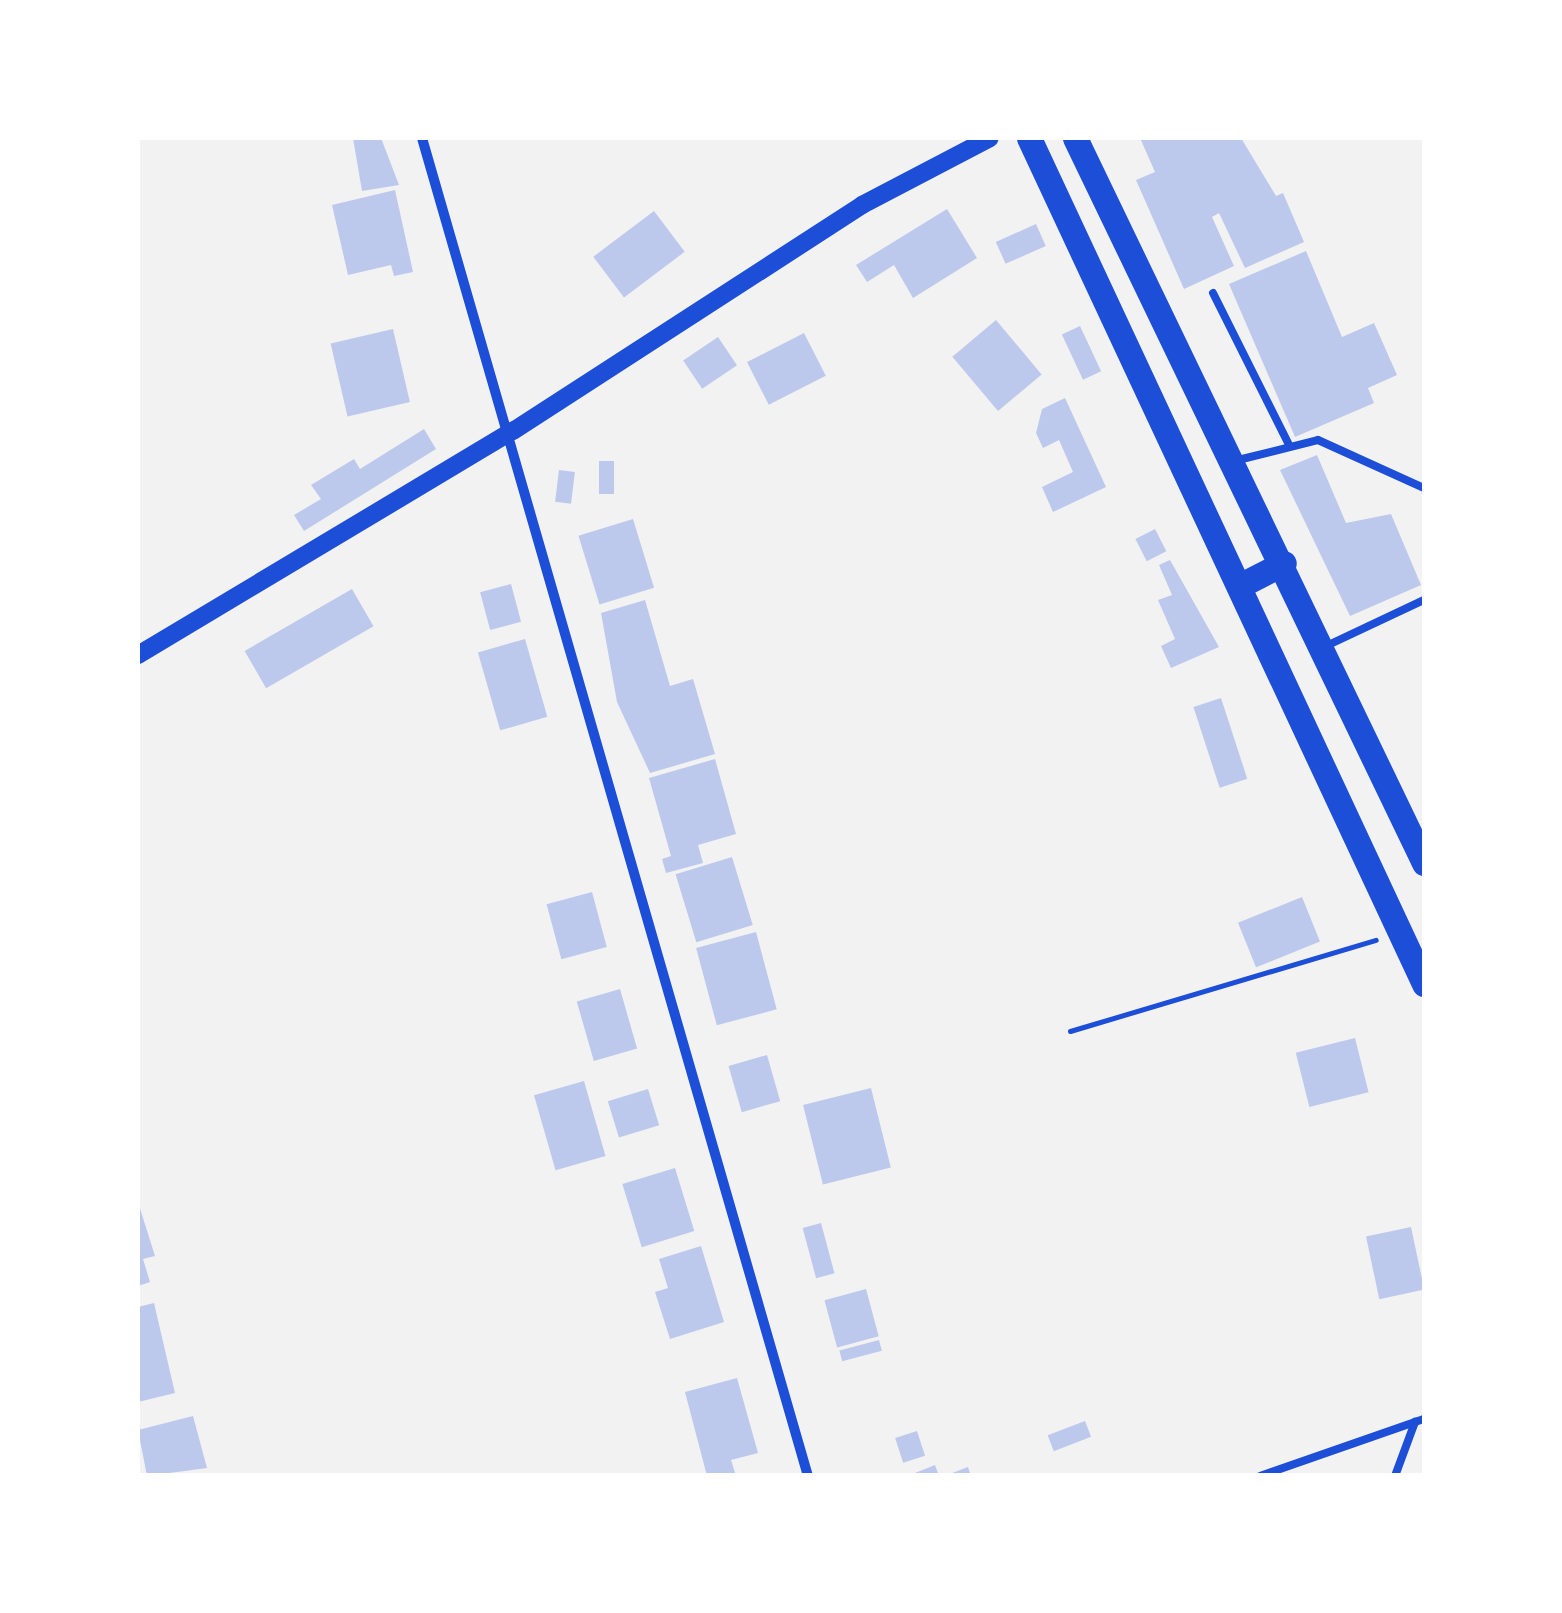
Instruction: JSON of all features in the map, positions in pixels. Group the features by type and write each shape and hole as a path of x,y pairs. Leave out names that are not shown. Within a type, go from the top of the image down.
{"highway":[{"path":"1029,138 1400,925 1424,984"},
{"path":"1075,138 1284,563 1424,864"},
{"path":"1241,585 1284,563"}],"street":[{"path":"422,138 513,431 808,1476"},
{"path":"138,654 513,431 862,205 990,138"}],"lane":[{"path":"1212,293 1288,443"},
{"path":"1234,461 1288,443 1318,440 1424,488"},
{"path":"1324,647 1424,600"},
{"path":"1260,1476 1420,1421"},
{"path":"1395,1476 1420,1421"}],"path":[{"path":"1070,1031 1354,953 1400,925"}],"building":[{"path":"353,138 381,138 399,185 362,191"},
{"path":"1140,138 1241,138 1276,196 1283,193 1304,242 1245,268 1219,213 1212,217 1234,266 1184,289 1136,180 1155,172"},
{"path":"395,190 413,272 394,276 391,265 348,275 332,205"},
{"path":"947,209 977,258 913,298 894,265 867,282 856,265"},
{"path":"654,211 685,252 624,297 593,257"},
{"path":"1036,224 1046,246 1006,264 996,242"},
{"path":"1306,251 1342,337 1374,323 1397,375 1368,388 1374,403 1295,437 1229,284"},
{"path":"996,320 1042,374 998,411 952,357"},
{"path":"1080,326 1101,371 1083,380 1062,334"},
{"path":"393,329 410,402 348,416 331,343"},
{"path":"804,333 826,376 769,405 747,362"},
{"path":"718,337 737,365 702,389 683,360"},
{"path":"1065,398 1106,487 1053,512 1042,487 1073,472 1059,440 1043,448 1036,433 1042,409"},
{"path":"424,429 436,449 304,531 294,515 321,499 311,485 354,459 360,469"},
{"path":"1317,455 1346,523 1391,514 1421,585 1350,616 1280,470"},
{"path":"599,461 614,461 614,494 599,494"},
{"path":"559,470 575,472 571,504 555,502"},
{"path":"633,519 654,588 600,605 578,536"},
{"path":"1155,529 1166,551 1147,561 1135,539"},
{"path":"1170,560 1219,647 1171,668 1161,646 1175,639 1158,600 1172,595 1159,565"},
{"path":"511,584 521,622 490,630 480,592"},
{"path":"352,589 374,626 266,688 245,651"},
{"path":"645,600 670,686 693,679 715,754 650,773 617,702 601,613"},
{"path":"525,639 547,717 500,730 478,653"},
{"path":"1221,698 1247,779 1220,788 1193,707"},
{"path":"715,759 736,834 698,845 703,863 666,873 662,859 671,856 649,778"},
{"path":"732,857 753,925 696,942 676,874"},
{"path":"592,892 607,947 561,959 547,904"},
{"path":"1302,897 1320,942 1256,967 1238,923"},
{"path":"756,932 777,1009 717,1025 696,948"},
{"path":"620,989 637,1049 594,1061 577,1001"},
{"path":"1355,1038 1369,1092 1309,1107 1296,1053"},
{"path":"767,1055 780,1101 742,1112 729,1066"},
{"path":"584,1081 605,1156 556,1170 534,1095"},
{"path":"871,1088 891,1168 823,1184 803,1105"},
{"path":"648,1089 659,1125 619,1138 608,1101"},
{"path":"675,1168 694,1231 642,1247 622,1184"},
{"path":"138,1202 155,1256 143,1259 150,1282 138,1286"},
{"path":"821,1223 834,1273 816,1278 803,1228"},
{"path":"1411,1227 1424,1290 1379,1299 1366,1237"},
{"path":"701,1246 724,1322 670,1339 655,1292 668,1288 659,1259"},
{"path":"866,1289 879,1336 837,1347 824,1300"},
{"path":"154,1303 175,1393 138,1402 138,1307"},
{"path":"879,1340 882,1351 842,1361 839,1351"},
{"path":"737,1378 758,1453 731,1460 736,1476 707,1476 685,1392"},
{"path":"193,1416 207,1468 147,1476 138,1430"},
{"path":"1085,1421 1091,1437 1054,1451 1048,1435"},
{"path":"917,1431 925,1456 903,1463 895,1438"},
{"path":"935,1465 939,1476 910,1476 910,1475"},
{"path":"968,1467 971,1476 947,1476 947,1475"}]}
